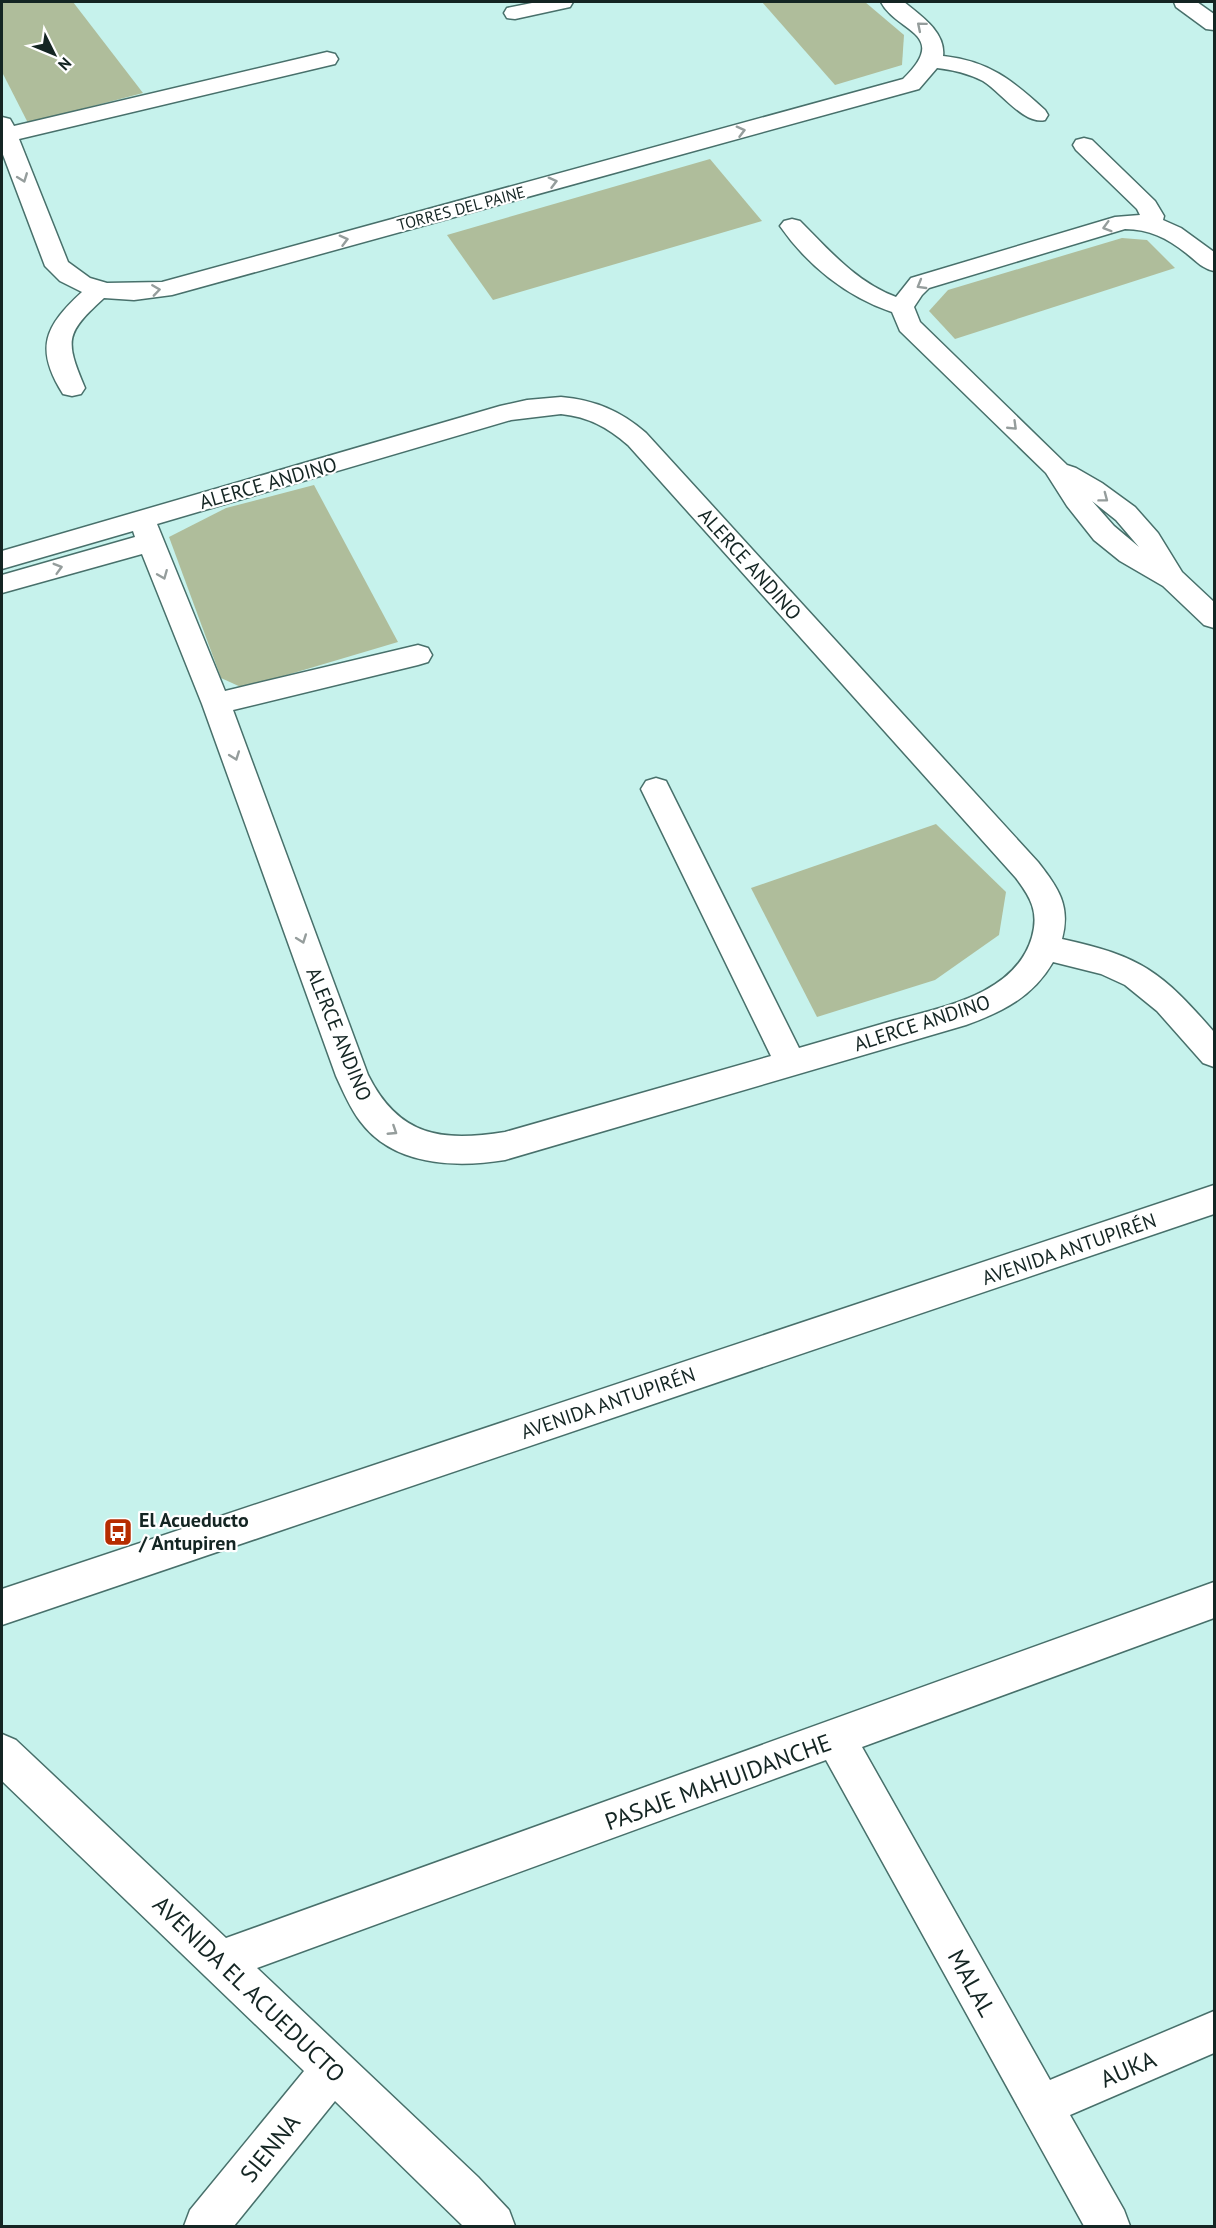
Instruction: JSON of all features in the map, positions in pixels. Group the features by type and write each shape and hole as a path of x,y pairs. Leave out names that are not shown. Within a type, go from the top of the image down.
{"street":[{"path":"515,13 562,2"},
{"path":"891,2 928,33 933,47 932,61 958,63 979,69 1003,84 1037,115"},
{"path":"1184,2 1215,24"},
{"path":"4,130 327,59"},
{"name":"TORRES DEL PAINE","path":"4,130 57,266 70,278 98,290 123,294 163,290 911,84 924,73 932,61"},
{"path":"1084,145 1147,206 1152,216 1150,223"},
{"path":"902,307 912,290 920,283 1123,222 1150,223 1167,228 1181,236 1215,264"},
{"path":"792,226 852,286 881,301 902,307"},
{"path":"72,388 60,363 57,346 61,329 74,312 98,290"},
{"path":"902,307 909,325 1055,467 1076,500 1104,533 1130,554 1173,579 1215,618"},
{"name":"ALERCE ANDINO","path":"2,584 146,531 530,408 564,405 594,411 609,417 637,439 1027,870 1043,891 1050,909 1050,926 1044,948 1033,969 1017,987 983,1006 527,1140 478,1151 433,1149 412,1142 390,1131 374,1116 352,1076 216,704 146,531"},
{"name":"ALERCE ANDINO","path":"2,560 146,531"},
{"path":"216,704 418,655"},
{"path":"656,789 791,1064"},
{"path":"1044,948 1114,966 1135,975 1167,1002 1215,1054"},
{"name":"AVENIDA ANTUPIRÉN","path":"2,1607 1215,1200"},
{"name":"PASAJE MAHUIDANCHE","path":"220,1961 1215,1600"},
{"name":"MALAL","path":"836,1739 1108,2226"},
{"name":"AVENIDA EL ACUEDUCTO","path":"2,1754 462,2193 493,2226"},
{"name":"AUKA","path":"1041,2105 1215,2032"},
{"name":"SIENNA","path":"206,2226 333,2069"}],"green space":[{"path":"2,2 73,2 143,93 28,123 2,72"},
{"path":"762,2 865,2 904,35 902,65 835,85"},
{"path":"710,159 762,221 493,300 447,235"},
{"path":"1122,238 1147,240 1175,268 955,339 929,311 948,290"},
{"path":"314,485 398,642 243,688 221,678 169,537 226,508"},
{"path":"936,824 1006,892 999,935 935,980 817,1017 751,888"}],"place":[{"name":"El Acueducto / Antupiren","path":"118,1532"}]}
